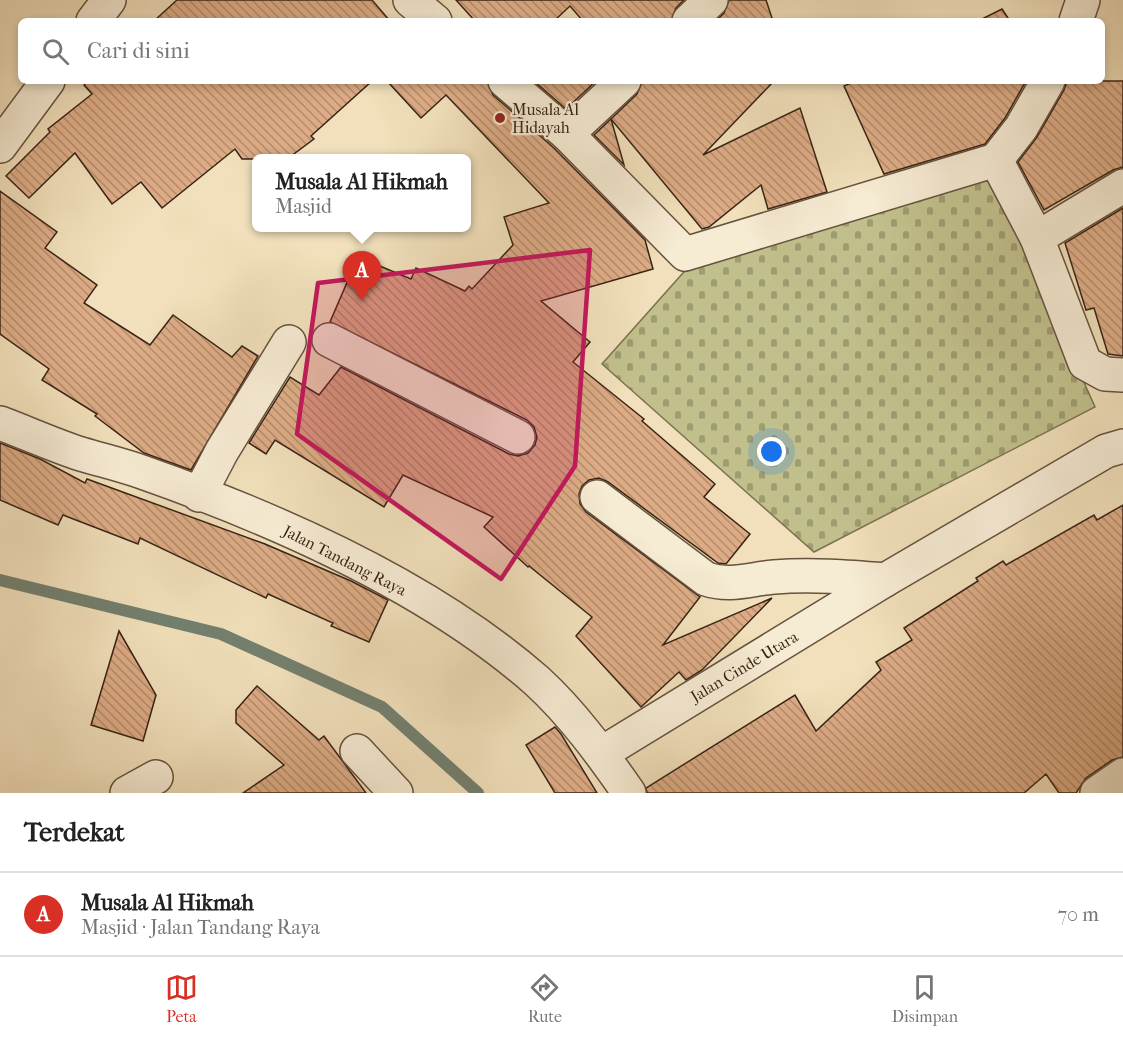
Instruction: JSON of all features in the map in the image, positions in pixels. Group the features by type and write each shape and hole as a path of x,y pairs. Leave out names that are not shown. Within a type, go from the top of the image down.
{"street":[{"path":"95,18 109,0"},
{"path":"410,0 431,18"},
{"path":"692,18 711,0"},
{"path":"1077,18 1083,0"},
{"path":"0,146 46,84"},
{"path":"509,84 567,134 683,252 688,254 996,160 1022,128 1046,84"},
{"path":"567,134 621,84"},
{"path":"996,160 1037,238 1085,363 1105,374 1123,375"},
{"path":"1037,238 1123,186"},
{"path":"329,340 518,437"},
{"path":"199,495 289,342"},
{"name":"Jalan Tandang Raya","path":"0,423 80,454 141,471 300,534 393,583 472,631 538,682 602,753 629,793"},
{"name":"Jalan Cinde Utara","path":"602,753 885,580 1106,451 1123,446"},
{"path":"597,497 705,579 716,583 730,584 774,577 885,580"},
{"path":"357,751 396,793"},
{"path":"1097,793 1123,775"},
{"path":"127,793 156,777"}],"highlighted area":[{"path":"590,250 575,466 501,579 297,434 318,283"}],"green space":[{"path":"991,175 1095,407 814,552 602,364 691,264"}],"building":[{"path":"177,0 372,0 387,18 157,18"},
{"path":"456,0 684,0 676,8 672,18 580,18 570,6 557,18 472,18"},
{"path":"729,0 766,0 772,18 719,18 724,13"},
{"path":"1002,9 1008,18 984,18"},
{"path":"1105,81 1123,81 1123,167 1113,170 1044,210 1018,162 1037,137 1066,84 1105,84"},
{"path":"369,84 311,136 314,139 294,154 252,154 252,159 242,159 235,149 162,208 141,182 112,204 75,153 29,198 6,176 50,132 48,129 92,94 84,85"},
{"path":"390,84 488,84 493,95 554,148 645,240 653,269 541,301 590,342 573,362 644,419 642,421 715,484 704,497 750,534 726,564 718,563 608,482 599,478 589,480 582,486 579,494 580,504 586,512 700,597 663,645 772,598 702,670 686,680 679,672 641,707 576,636 592,617 528,567 484,527 493,517 403,475 384,507 275,440 266,454 249,443 290,377 319,395 341,367 509,454 518,456 528,453 535,445 537,437 534,427 527,420 330,322 358,257 411,279 416,268 465,291 469,286 472,289 513,245 504,217 549,203 446,95 421,118"},
{"path":"537,84 593,84 566,109"},
{"path":"641,84 771,84 703,155 800,108 827,192 768,209 761,185 709,227 702,229 611,119 637,94"},
{"path":"848,84 1024,84 1005,118 985,144 884,174 844,86"},
{"path":"611,119 624,165 594,135"},
{"path":"0,191 57,232 45,248 97,285 84,303 150,345 173,315 232,357 242,346 258,356 191,470 144,453 95,416 97,414 42,380 49,369 0,334"},
{"path":"1123,208 1123,356 1108,354 1094,308 1086,310 1065,243"},
{"path":"0,443 40,459 85,483 87,479 265,544 351,581 388,600 369,642 331,626 333,623 268,594 266,598 140,538 138,544 63,515 58,525 0,500"},
{"path":"1123,505 1123,757 1112,760 1086,778 1076,793 1059,793 1046,774 1024,793 647,793 646,788 795,695 816,731 881,670 876,662 912,640 904,628 978,581 976,578 1003,561 1006,565 1094,515 1097,520"},
{"path":"119,631 156,695 143,741 91,725"},
{"path":"257,686 319,740 324,736 366,793 243,793 284,765 236,723 236,710"},
{"path":"555,727 597,793 555,793 526,745"}],"waterway":[{"path":"0,580 221,634 382,707 478,793"}],"place":[{"name":"Musala Al Hidayah","path":"500,118"},
{"name":"Musala Al Hikmah","path":"362,301"}]}
